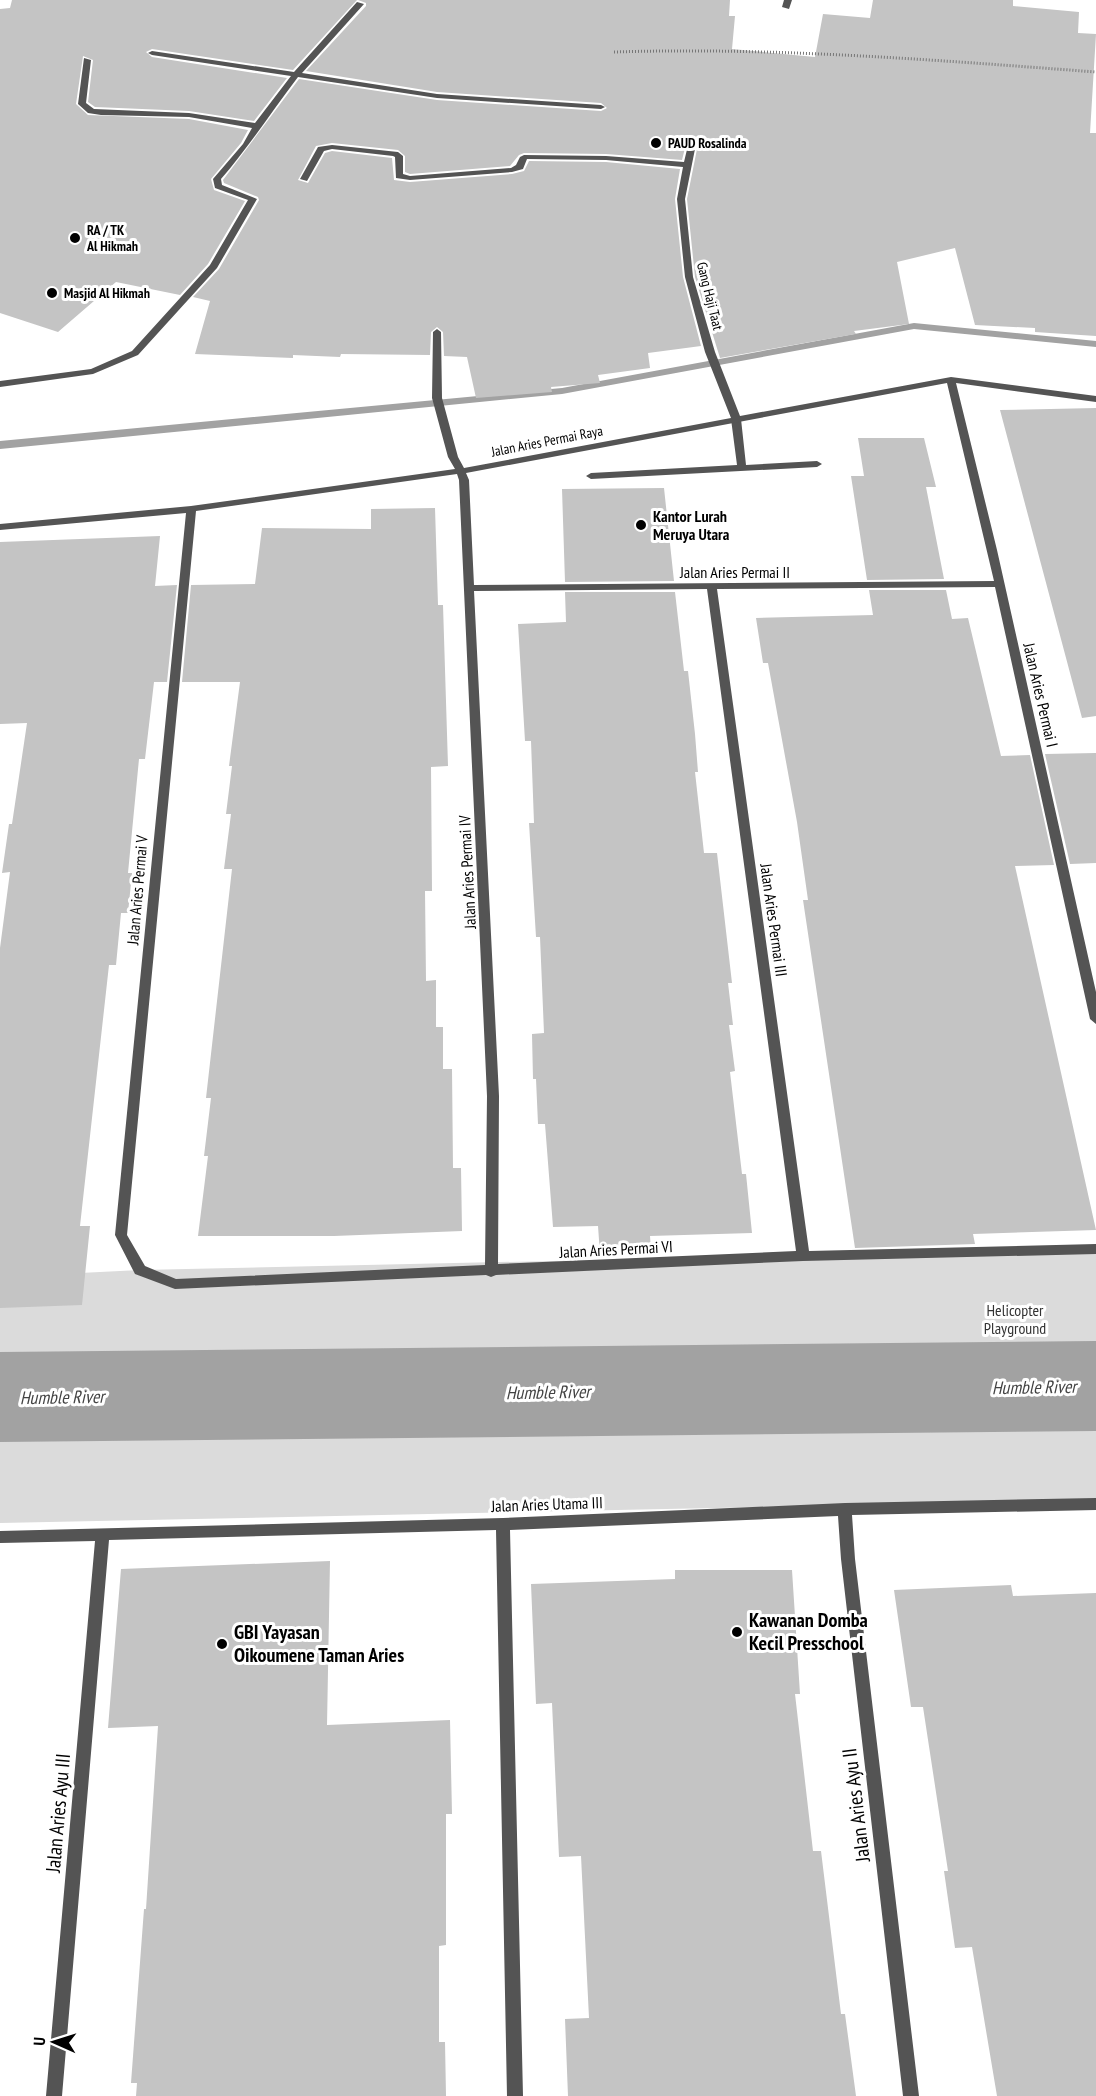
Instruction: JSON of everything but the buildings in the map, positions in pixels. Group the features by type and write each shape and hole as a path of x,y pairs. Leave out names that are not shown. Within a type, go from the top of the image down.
{"street":[{"path":"0,384 93,371 135,353 214,266 253,199 226,191 218,186 217,179 246,145 257,126 295,75 360,4"},
{"path":"152,53 437,96 601,107"},
{"path":"87,60 82,104 91,111 189,115 257,126"},
{"name":"Gang Haji Taat","path":"693,139 681,199 689,277 710,352 736,419 741,467"},
{"path":"304,179 321,149 332,147 395,154 399,156 399,176 410,178 512,170 520,167 524,157 606,158 687,165"},
{"path":"437,332 437,398 453,457 461,471"},
{"name":"Jalan Aries Permai Raya","path":"0,527 191,509 461,471 951,380 1096,399"},
{"name":"Jalan Aries Permai I","path":"951,380 1096,1018"},
{"path":"591,476 817,464"},
{"name":"Jalan Aries Permai IV","path":"461,471 470,588 493,1096 491,1272"},
{"name":"Jalan Aries Permai V","path":"140,1270 121,1235 191,509"},
{"name":"Jalan Aries Permai II","path":"470,588 999,585"},
{"name":"Jalan Aries Permai III","path":"712,588 803,1256"},
{"name":"Jalan Aries Permai VI","path":"140,1270 175,1284 491,1272 803,1256 1096,1249"},
{"name":"Jalan Aries Utama III","path":"0,1537 503,1524 844,1509 1096,1504"},
{"name":"Jalan Aries Ayu II","path":"844,1509 911,2096"},
{"path":"503,1524 515,2096"},
{"name":"Jalan Aries Ayu III","path":"54,2096 103,1534"}],"path":[{"path":"614,52 673,49 855,54 1096,72"}],"green space":[{"name":"Helicopter Playground","path":"1096,1249 1096,1500 0,1523 0,1277 140,1270"}],"waterway":[{"path":"0,445 562,391 914,326 1096,344"},
{"name":"Humble River","path":"0,1397 1096,1386"}],"place":[{"name":"PAUD Rosalinda","path":"656,143"},
{"name":"RA / TK Al Hikmah","path":"75,238"},
{"name":"Masjid Al Hikmah","path":"52,293"},
{"name":"Kantor Lurah Meruya Utara","path":"641,525"},
{"name":"Kawanan Domba Kecil Presschool","path":"737,1632"},
{"name":"GBI Yayasan Oikoumene Taman Aries","path":"222,1644"}]}
